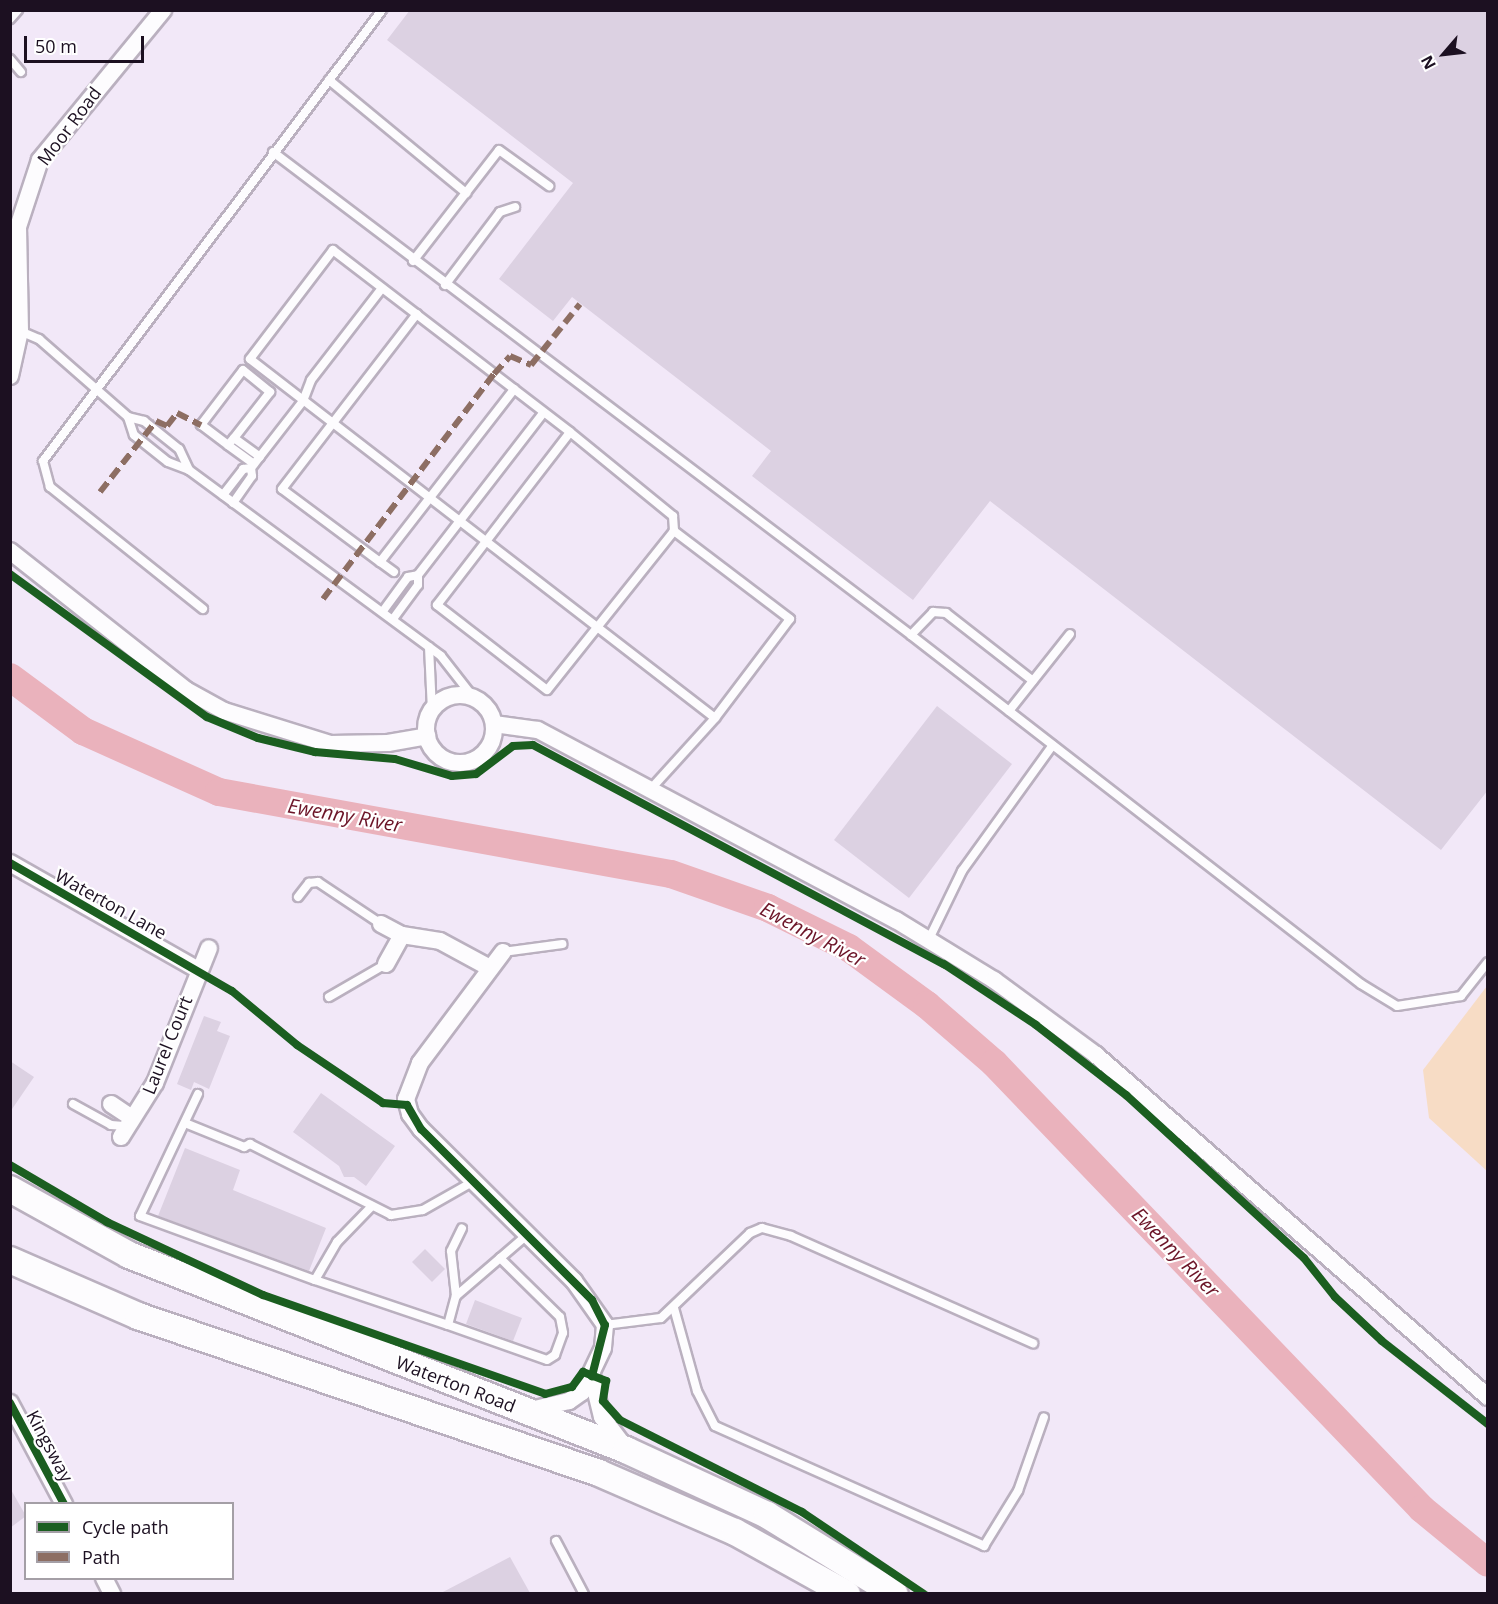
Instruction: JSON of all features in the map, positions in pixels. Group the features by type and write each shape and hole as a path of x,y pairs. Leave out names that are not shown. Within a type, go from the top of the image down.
{"main road":[{"name":"Waterton Road","path":"10,1189 129,1255 626,1450 767,1515 895,1593"},
{"name":"Waterton Road","path":"10,1260 205,1341 599,1473 735,1532 847,1593"}],"street":[{"name":"Moor Road","path":"10,376 20,332 18,262 14,228 40,160 163,10"},
{"path":"10,551 186,690 224,711 330,744 388,743 427,736"},
{"path":"450,696 473,697 490,713 494,724 485,752 467,762 438,754 427,736 432,710 450,696"},
{"path":"494,724 538,730 648,792 929,939 1096,1055 1488,1396"},
{"name":"Waterton Lane","path":"10,863 198,970"},
{"path":"381,924 402,935 440,941 490,968"},
{"path":"386,964 402,935"},
{"path":"198,970 209,948"},
{"path":"503,952 420,1064 411,1080 407,1105 421,1129 592,1300 605,1325 592,1376 582,1392 569,1401 525,1411"},
{"name":"Laurel Court","path":"111,1104 127,1127 155,1083 198,970"},
{"path":"592,1376 603,1417 626,1450"},
{"name":"Kingsway","path":"10,1403 63,1502"}],"lane":[{"path":"10,19 18,10"},
{"path":"203,609 50,487 44,461 273,152 382,10"},
{"path":"10,59 21,72"},
{"path":"328,80 466,192"},
{"path":"413,261 499,150 549,186"},
{"path":"273,152 413,261 911,635 1361,984 1397,1006 1461,996 1488,962"},
{"path":"445,285 500,212 515,207"},
{"path":"570,432 487,542 437,605 539,688 554,686 599,628 674,531 673,516 570,432 333,250 250,359 458,522 487,542 599,628 715,718"},
{"path":"233,503 252,476 255,463 303,401 311,380 382,288"},
{"path":"394,572 282,489 417,314"},
{"path":"20,332 39,339 128,417 144,421 173,444 189,470"},
{"path":"231,441 270,392 243,370 201,425 231,441 255,463"},
{"path":"380,562 514,389"},
{"path":"393,620 418,585 418,575 543,413"},
{"path":"128,417 134,435 168,462 189,470 429,647 473,697"},
{"path":"223,495 243,469 255,463"},
{"path":"648,792 715,718 790,619 674,531"},
{"path":"383,611 408,577 418,575"},
{"path":"911,635 933,612 946,612 1033,681"},
{"path":"1009,711 1070,634"},
{"path":"429,647 432,710"},
{"path":"929,939 962,871 1053,745"},
{"path":"298,897 309,883 318,882 381,924"},
{"path":"503,952 562,944"},
{"path":"329,997 386,964"},
{"path":"198,1094 140,1216 315,1280 448,1325 537,1359 555,1355 563,1333 560,1317 500,1258"},
{"path":"73,1104 111,1125 127,1127"},
{"path":"184,1123 244,1147 250,1144 372,1206 404,1215 423,1210 474,1181"},
{"path":"315,1280 337,1242 372,1206"},
{"path":"448,1325 456,1296 451,1251 462,1228"},
{"path":"605,1325 661,1318 750,1233 762,1228 791,1236 1033,1343"},
{"path":"456,1296 527,1235"},
{"path":"674,1308 697,1391 715,1426 984,1546 1018,1491 1044,1417"},
{"path":"556,1541 584,1593"}],"shaded area":[{"path":"1487,986 1487,1171 1429,1118 1423,1070"}],"building":[{"path":"410,10 1488,10 1488,790 1441,850 990,501 913,600 752,476 771,451 572,297 553,321 499,279 573,183 387,40"},
{"path":"937,706 1012,764 909,898 834,840"},
{"path":"204,1016 221,1022 217,1031 230,1036 209,1089 194,1082 191,1090 177,1084"},
{"path":"10,1061 34,1077 10,1112"},
{"path":"321,1093 395,1146 366,1186 354,1177 344,1177 339,1166 293,1132"},
{"path":"185,1148 240,1170 233,1190 326,1228 309,1271 158,1216"},
{"path":"425,1249 445,1269 432,1282 412,1262"},
{"path":"475,1300 522,1318 513,1341 466,1324"},
{"path":"10,1488 24,1512 24,1518 10,1528"},
{"path":"510,1557 530,1593 441,1593"}],"waterway":[{"name":"Ewenny River","path":"10,677 83,731 219,792 671,874 768,908 849,948 927,1005 994,1063 1422,1509 1488,1563"}],"marked path":[{"path":"323,599 494,374 510,356 531,365 580,304"},
{"path":"100,492 156,421 167,426 177,413 201,425"}],"cycle path":[{"path":"10,574 207,717 258,738 315,752 395,759 452,776 476,774 513,746 533,745 944,964 1036,1025 1126,1095 1304,1258 1335,1297 1382,1341 1488,1424"},
{"path":"10,863 232,991 297,1045 383,1103 407,1105 421,1129 592,1300 605,1325 592,1376"},
{"path":"10,1165 107,1222 263,1295 545,1394 572,1387 583,1372 606,1381 603,1401 620,1420 802,1512 924,1594"},
{"path":"10,1403 63,1502"}]}
